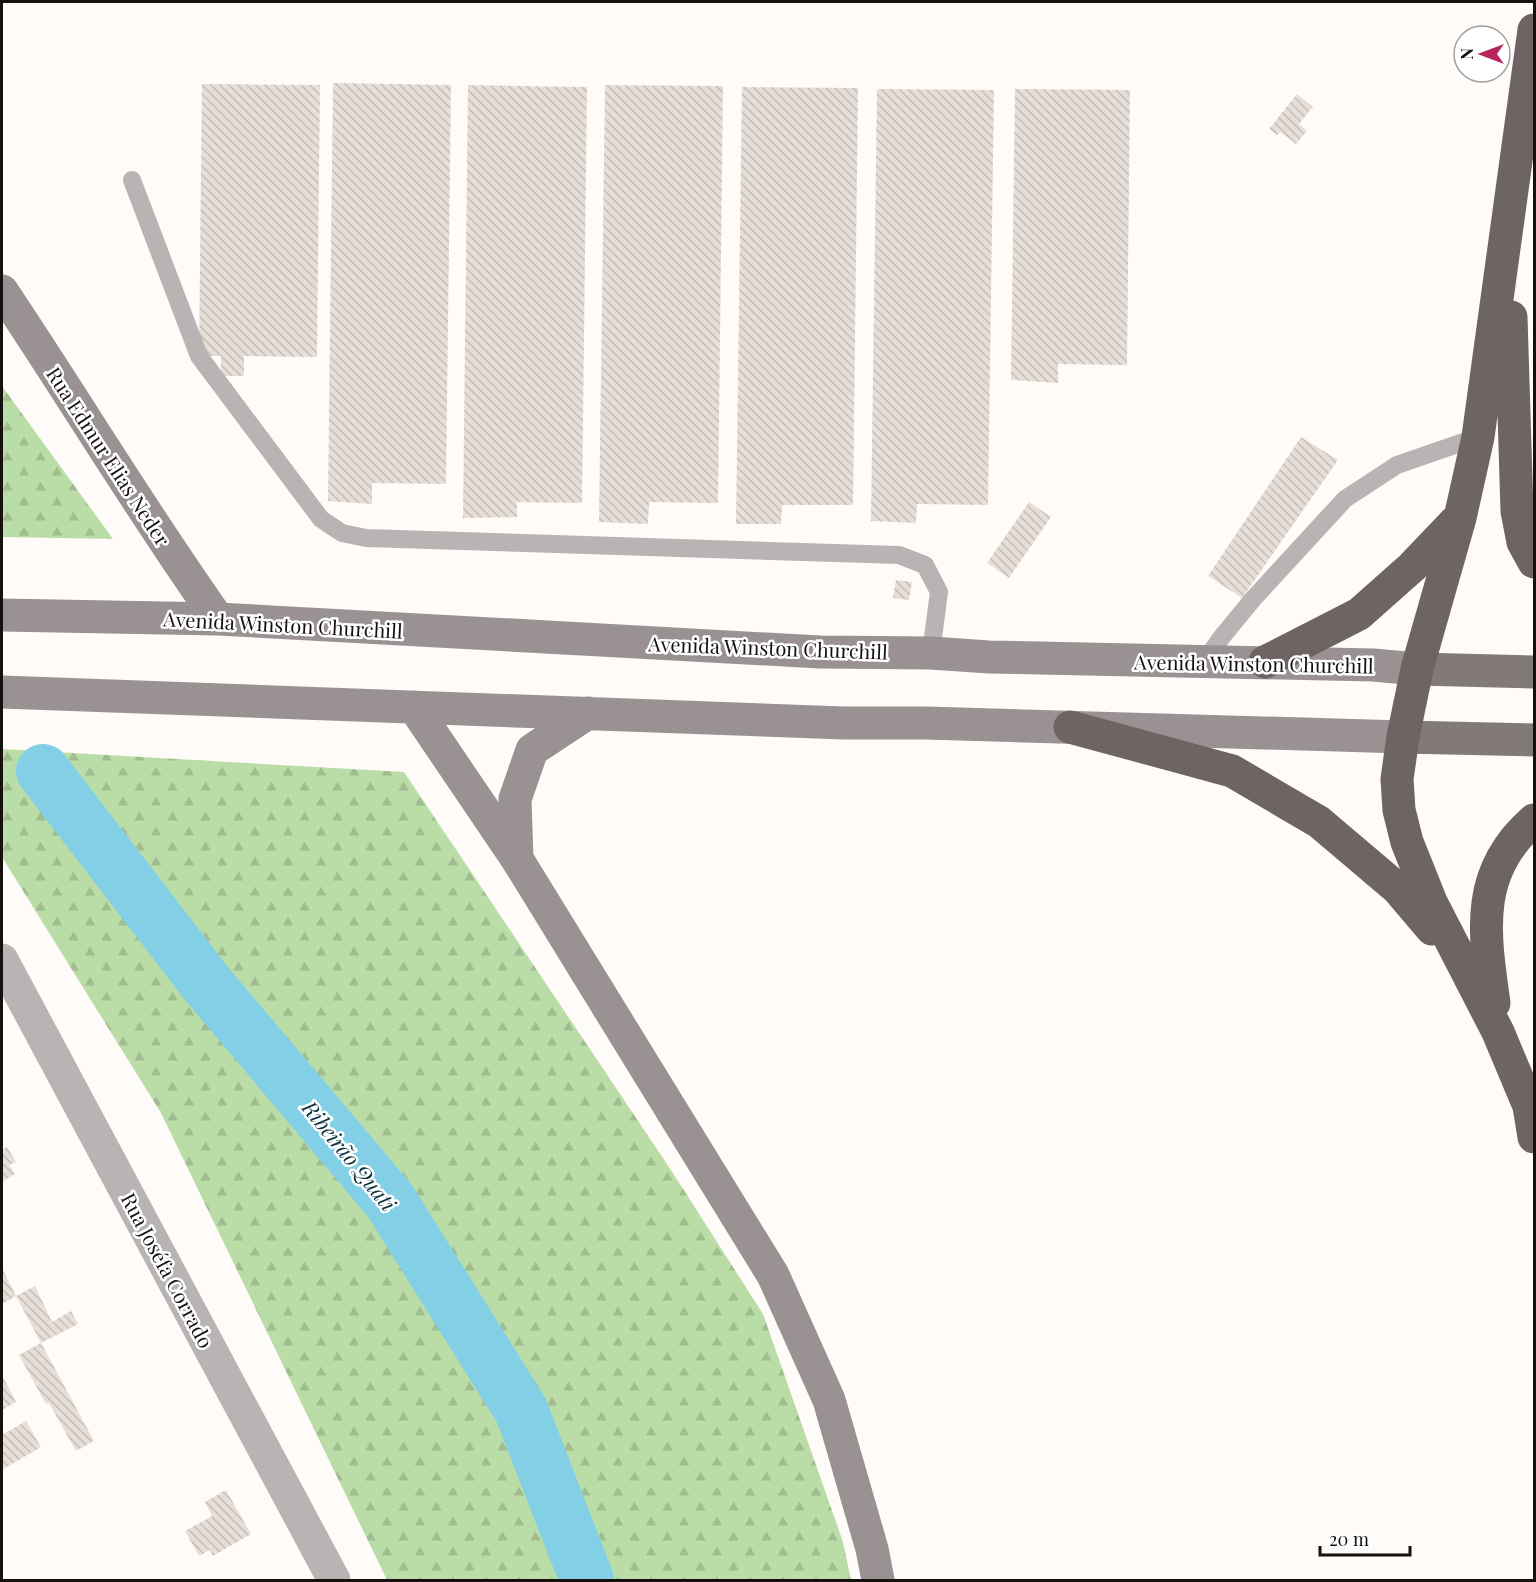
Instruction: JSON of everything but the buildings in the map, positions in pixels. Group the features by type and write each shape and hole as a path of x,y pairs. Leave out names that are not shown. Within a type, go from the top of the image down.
{"highway":[{"path":"1534,30 1478,437 1460,518 1417,669 1397,779 1399,810 1407,842 1431,902 1470,973 1498,1032 1529,1106 1534,1137"},
{"path":"1508,216 1516,511 1523,542 1534,562"},
{"path":"1265,662 1359,614 1412,567 1460,518"},
{"path":"1070,728 1232,771 1319,822 1398,889 1470,973"},
{"path":"1498,1032 1486,943 1487,906 1493,877 1519,833 1534,820"}],"main road":[{"name":"Rua Edmur Elias Neder","path":"2,291 165,543 218,619"},
{"name":"Avenida Winston Churchill","path":"2,615 218,619 820,652 1265,662 1534,672"},
{"path":"2,692 844,723 926,723 1534,740"},
{"path":"414,707 517,859 773,1275 829,1400 872,1549 878,1581"},
{"path":"517,859 515,799 532,750 588,713"}],"street":[{"name":"Rua Joséfa Corrado","path":"2,960 334,1581"}],"lane":[{"path":"132,180 199,356 321,519 342,533 366,538 899,555 926,566 939,592 931,653"},
{"path":"1205,661 1253,599 1345,499 1397,465 1478,437"}],"green space":[{"path":"2,386 113,539 2,537"},
{"path":"2,749 404,772 671,1170 763,1314 843,1542 851,1580 387,1580 161,1113 2,857"}],"waterway":[{"name":"Ribeirão Quati","path":"43,771 206,983 390,1201 521,1410 587,1580"}]}
